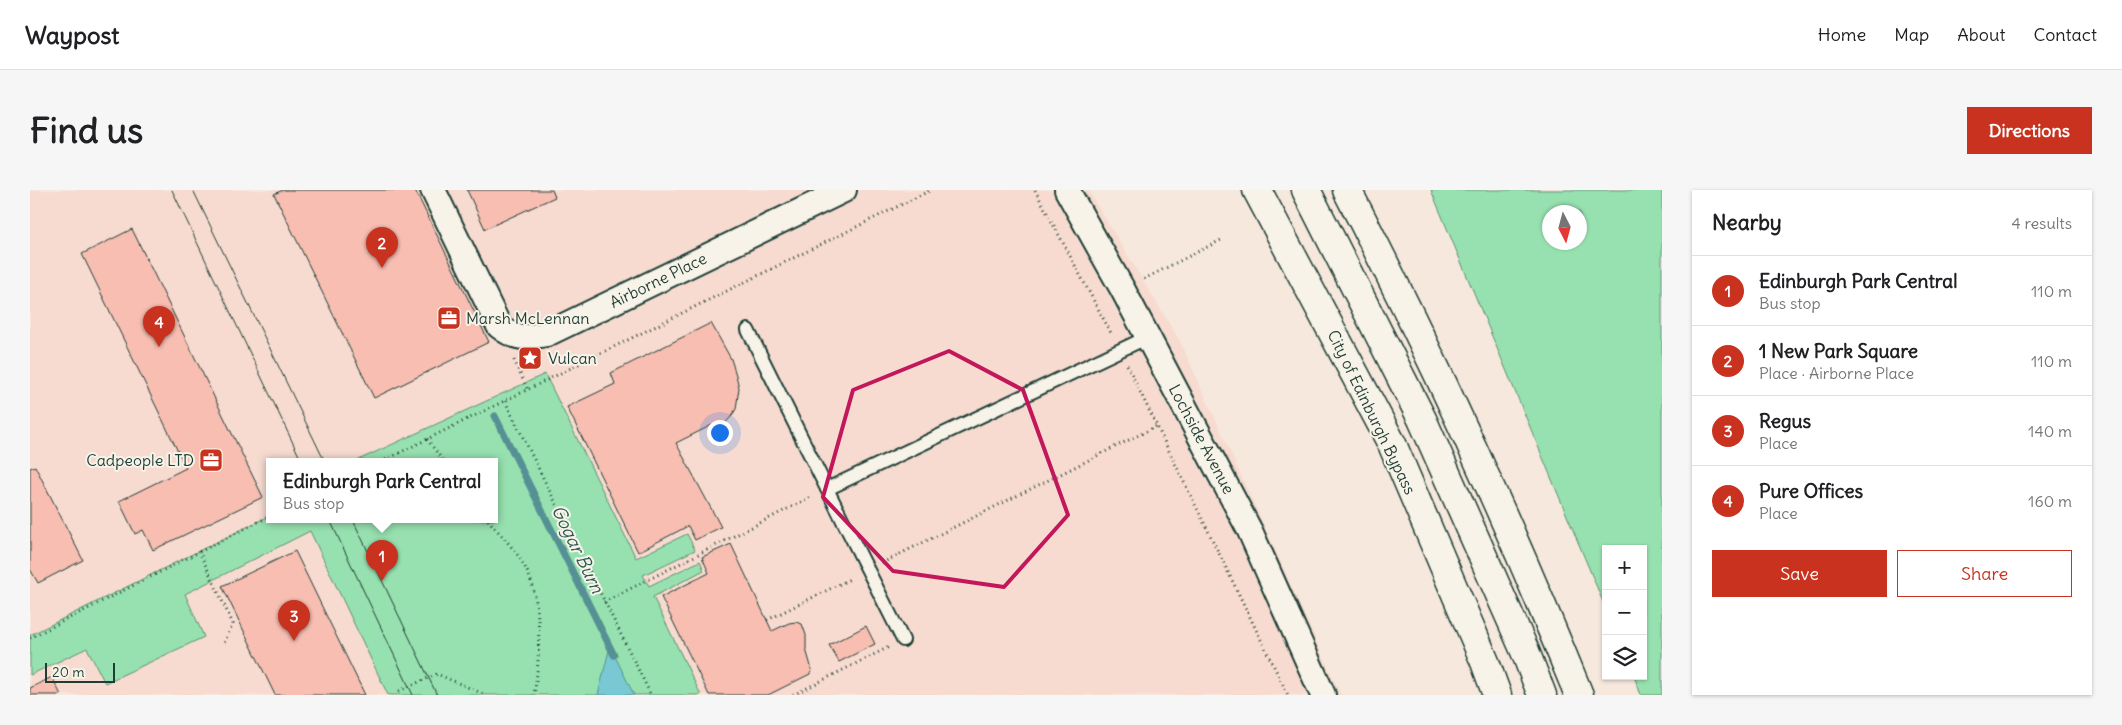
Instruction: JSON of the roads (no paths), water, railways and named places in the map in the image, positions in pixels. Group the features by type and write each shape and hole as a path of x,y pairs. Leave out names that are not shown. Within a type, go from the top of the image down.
{"main road":[{"path":"1306,190 1422,419 1526,651 1542,695"},
{"path":"1347,190 1388,269 1456,411 1515,543 1579,695"},
{"name":"City of Edinburgh Bypass","path":"1258,192 1392,444 1486,662 1497,695"}],"street":[{"name":"Airborne Place","path":"433,190 499,326 510,336 527,338 547,334 844,190"},
{"name":"Lochside Avenue","path":"1067,190 1123,290 1250,531 1323,695"}],"lane":[{"path":"748,330 903,640"},
{"path":"828,489 1148,337"}],"water":[{"path":"610,646 634,695 598,695"}],"waterway":[{"name":"Gogar Burn","path":"495,416 614,655"}],"tram line":[{"path":"172,190 300,458"},
{"path":"193,190 323,458"},
{"path":"331,523 413,695"},
{"path":"354,523 437,695"}],"place":[{"name":"1 New Park Square","path":"382,268"},
{"name":"Marsh McLennan","path":"449,318"},
{"name":"Pure Offices","path":"159,347"},
{"name":"Vulcan","path":"530,358"},
{"name":"Cadpeople LTD","path":"211,460"},
{"name":"Edinburgh Park Central","path":"382,581"},
{"name":"Regus","path":"294,641"}]}
